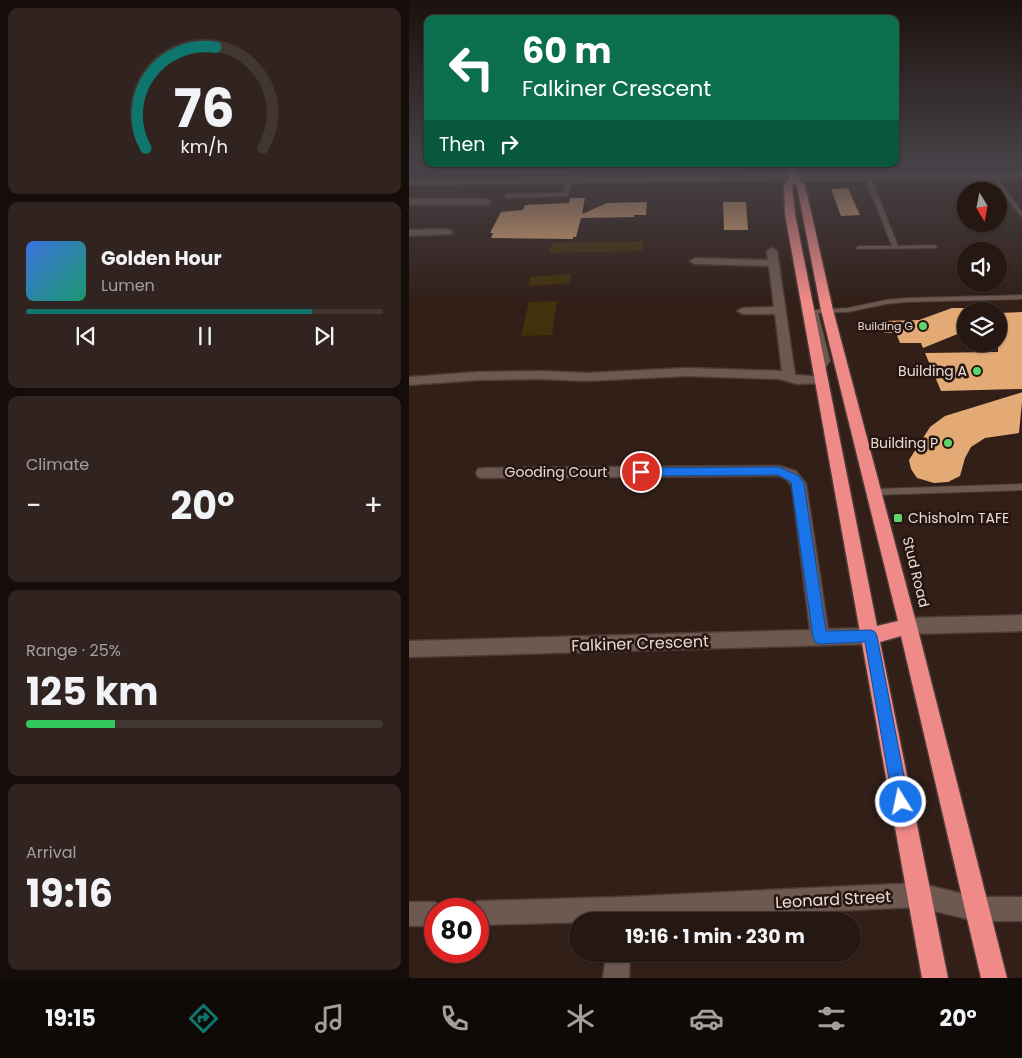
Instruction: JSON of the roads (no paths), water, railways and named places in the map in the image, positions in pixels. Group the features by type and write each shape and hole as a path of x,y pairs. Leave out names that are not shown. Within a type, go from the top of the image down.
{"highway":[{"name":"Stud Road","path":"789,211 935,978"},
{"name":"Stud Road","path":"806,211 827,310 908,626 994,978"},
{"path":"871,636 908,626"}],"street":[{"path":"409,233 448,232"},
{"path":"695,261 773,257 789,376"},
{"path":"743,311 779,310"},
{"path":"409,381 478,376 540,375 586,377 687,372 789,376 797,380 821,375"},
{"name":"Gooding Court","path":"483,473 785,472 799,484 820,637"},
{"path":"908,626 1022,623"},
{"name":"Falkiner Crescent","path":"409,649 871,636"},
{"name":"Leonard Street","path":"665,912 918,895 977,909 1022,909"},
{"name":"Leonard Street","path":"489,913 569,914"},
{"path":"409,914 424,914"},
{"path":"616,978 617,962"}],"lane":[{"path":"882,211 897,248"},
{"path":"859,248 934,247"},
{"path":"821,375 826,361 815,313 819,310 848,310 885,302 906,300 1022,297"},
{"path":"874,492 1022,487"}],"place":[{"name":"Building G","path":"923,326"},
{"name":"Building A","path":"977,371"},
{"name":"Building P","path":"948,443"},
{"name":"Chisholm TAFE","path":"898,518"}]}
